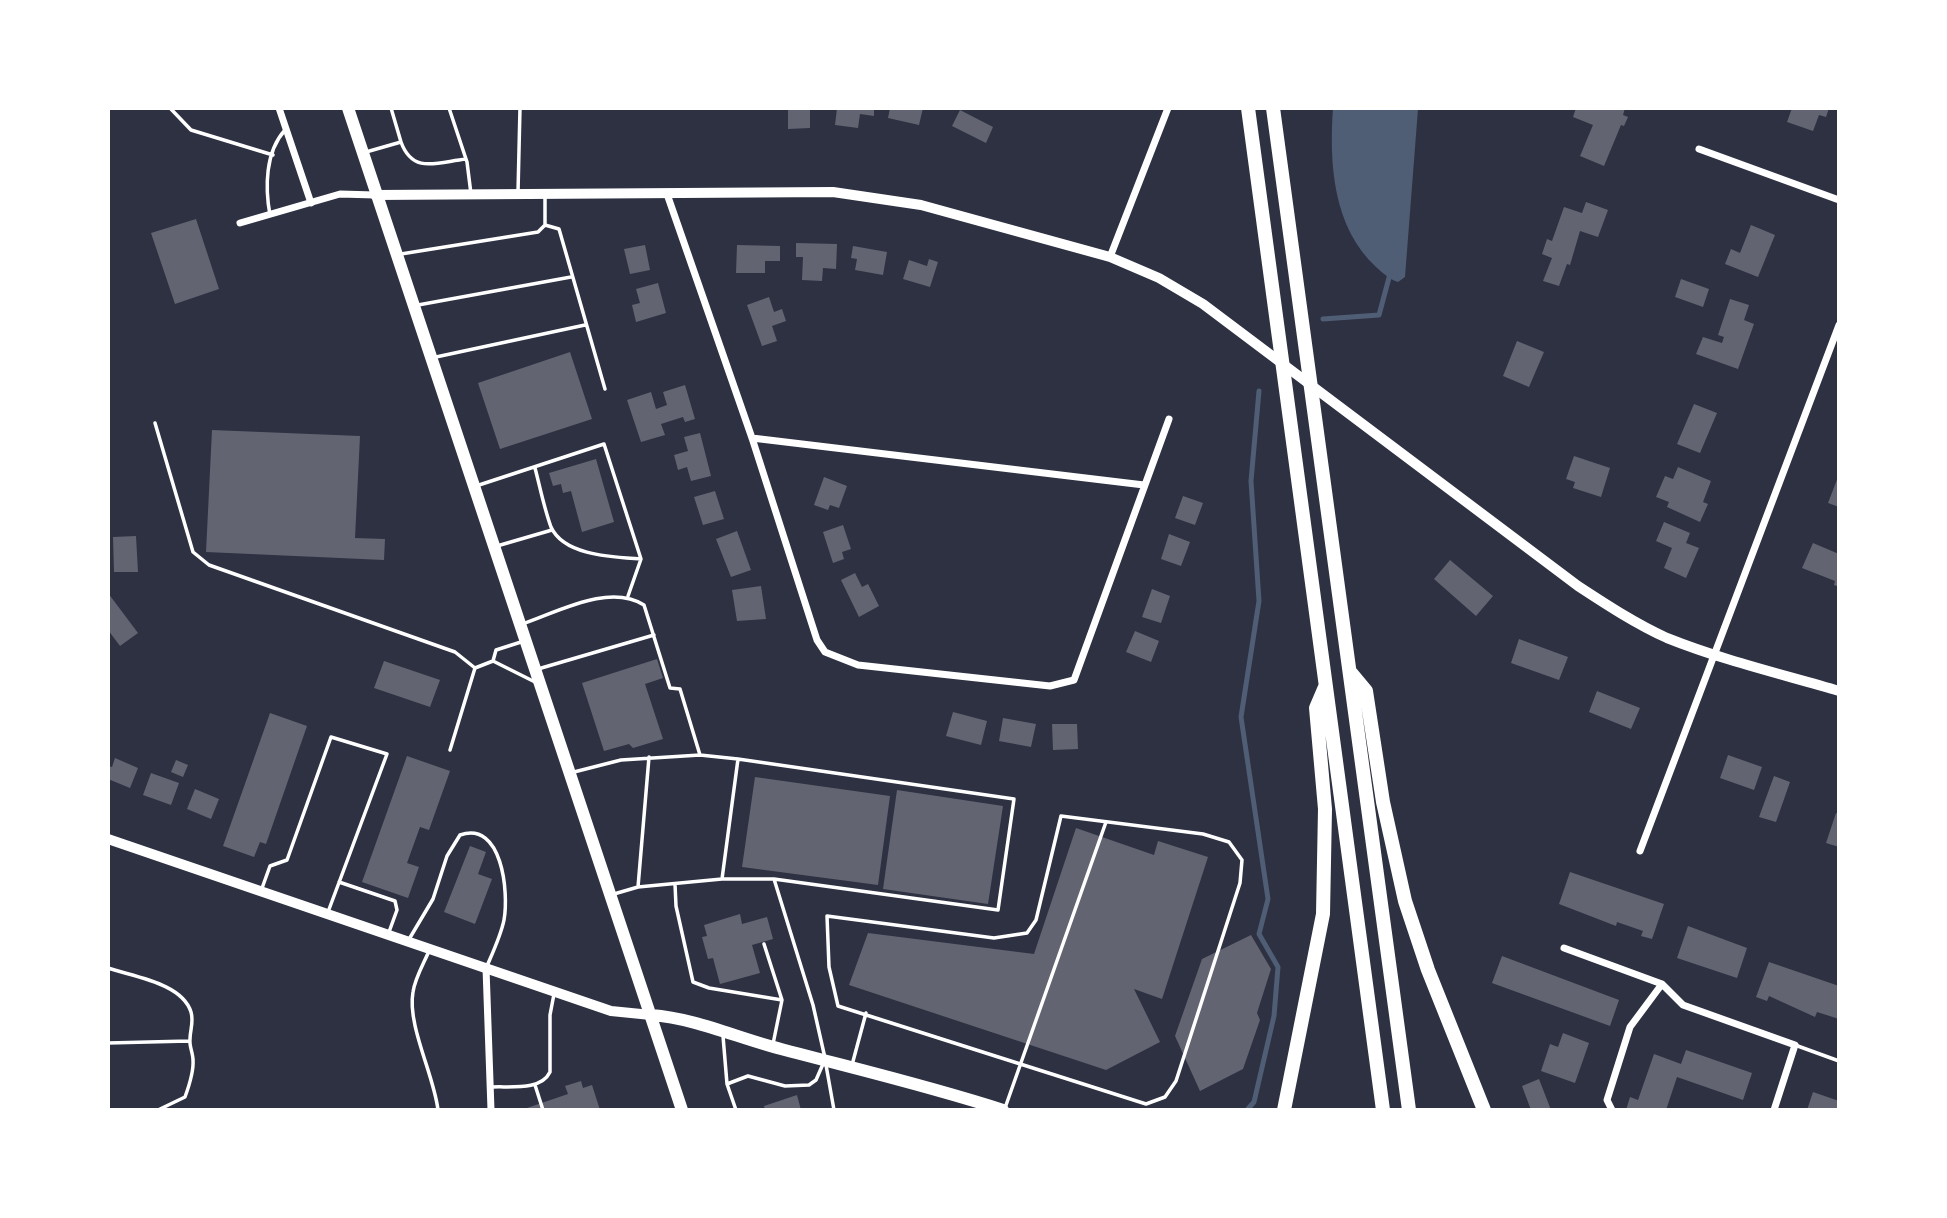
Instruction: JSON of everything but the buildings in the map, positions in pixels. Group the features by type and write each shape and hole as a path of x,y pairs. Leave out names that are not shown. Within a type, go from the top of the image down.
{"highway":[{"path":"1248,108 1383,1110"},
{"path":"1273,108 1409,1110"},
{"path":"1350,672 1366,691 1391,843 1414,930 1484,1110"},
{"path":"1284,1110 1324,914 1325,809 1315,708 1325,686"}],"main road":[{"path":"348,108 682,1110"},
{"path":"108,839 611,1011 673,1017 772,1046 852,1065 1004,1110"}],"street":[{"path":"279,108 311,203"},
{"path":"1110,257 1168,108"},
{"path":"1699,149 1839,200"},
{"path":"240,223 340,194 832,192 921,205 1110,257 1159,278 1203,304 1578,586 1666,637 1839,691"},
{"path":"667,194 752,438 817,640 825,652 858,665 1050,686 1074,680 1169,419"},
{"path":"1640,851 1839,325"},
{"path":"752,438 1144,485"},
{"path":"1564,948 1662,984 1682,1005 1795,1045 1774,1110"},
{"path":"486,968 491,1110"},
{"path":"1612,1110 1607,1100 1630,1027 1662,984"}],"lane":[{"path":"170,108 170,112 191,130 272,155"},
{"path":"391,108 407,158 415,163 466,159"},
{"path":"449,108 466,159 471,195"},
{"path":"518,194 520,108"},
{"path":"270,215 266,190 272,155 275,141 286,129"},
{"path":"362,153 401,142"},
{"path":"395,255 538,232 545,225 545,194"},
{"path":"545,225 559,229 605,389"},
{"path":"412,306 571,277"},
{"path":"430,358 585,325"},
{"path":"155,423 194,552 209,565 454,652 475,668"},
{"path":"475,486 604,444 641,559 628,596"},
{"path":"535,468 552,530 575,548 601,557 641,559"},
{"path":"495,546 552,530"},
{"path":"521,624 609,596 628,596 644,605 670,688 680,689 700,755"},
{"path":"536,670 654,635"},
{"path":"493,661 496,650 527,640"},
{"path":"475,668 493,661 507,665 541,686"},
{"path":"450,750 475,668"},
{"path":"261,891 270,866 288,860 331,737 387,754 327,914"},
{"path":"570,773 621,760 700,755 1014,799 998,910 774,880 722,879 638,887 611,895"},
{"path":"638,887 649,757"},
{"path":"722,879 738,759"},
{"path":"1061,816 1106,822 1203,834 1229,842 1242,860 1240,883 1176,1081 1165,1097 1146,1104 1022,1062 838,1006 830,967 827,916 994,938 1027,933 1037,920 1061,816"},
{"path":"1004,1110 1106,822"},
{"path":"408,941 433,900 447,856 460,835 470,831 480,834 495,846 505,883 504,919 486,968"},
{"path":"774,880 813,1005 834,1110"},
{"path":"339,882 395,901 397,910 388,934"},
{"path":"675,884 676,906 694,982 709,988 782,1000"},
{"path":"764,944 782,1000 772,1046"},
{"path":"430,949 413,992 413,1002 419,1040 438,1110"},
{"path":"108,968 173,990 186,1001 192,1021 189,1041 194,1063 185,1097 158,1110"},
{"path":"491,1087 535,1085 547,1078 550,1072 550,1015 554,992"},
{"path":"852,1065 866,1013"},
{"path":"723,1032 727,1084 736,1110"},
{"path":"108,1043 189,1041"},
{"path":"1795,1045 1839,1061"},
{"path":"727,1084 748,1076 786,1086 809,1085 816,1080 825,1059"},
{"path":"535,1085 543,1110"}],"water":[{"path":"1333,108 1418,109 1405,277 1398,282 1376,267 1362,251 1342,214 1332,151"}],"waterway":[{"path":"1323,319 1379,315 1390,274"},
{"path":"1247,1110 1254,1102 1274,1016 1278,967 1259,934 1268,899 1241,717 1259,601 1251,481 1259,391"}]}
